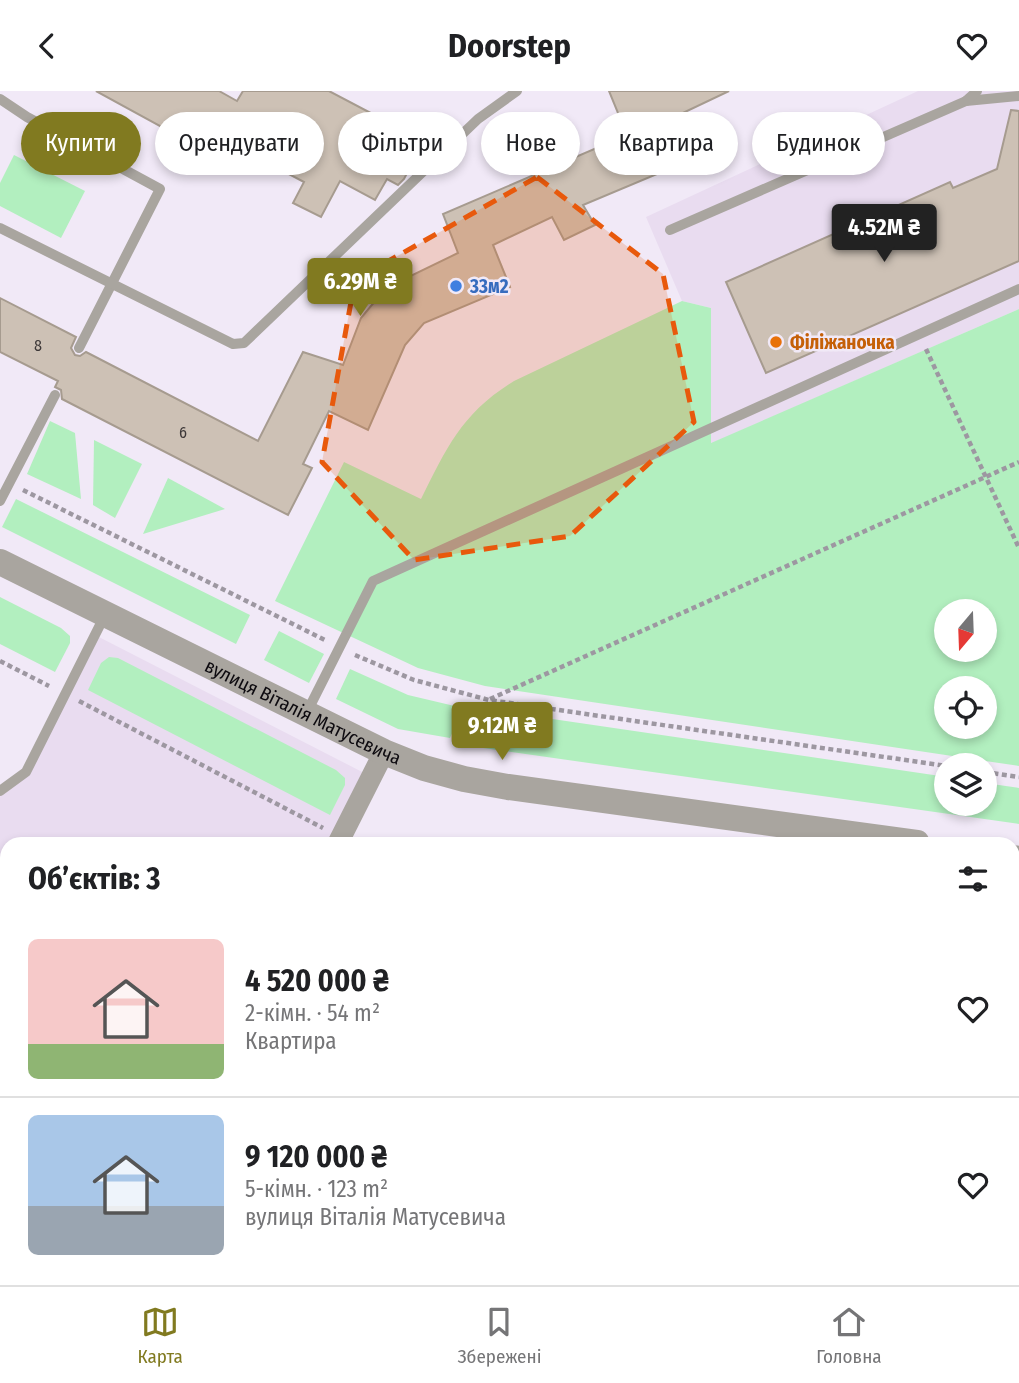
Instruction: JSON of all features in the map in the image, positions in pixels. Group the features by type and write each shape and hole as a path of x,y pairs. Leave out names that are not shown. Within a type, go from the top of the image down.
{"street":[{"name":"вулиця Віталія Матусевича","path":"0,562 384,752 424,768 464,779 780,834 826,837"},
{"path":"342,837 384,752"}],"lane":[{"path":"0,228 233,344 244,343 478,119 517,91"},
{"path":"670,230 966,100 976,91"},
{"path":"966,100 1019,96"},
{"path":"0,99 27,117 160,189 79,348"},
{"path":"306,714 373,581 1019,289"},
{"path":"0,501 55,395"},
{"path":"0,792 26,772 106,615"}],"path":[{"path":"919,333 1019,548"},
{"path":"489,700 1019,462"},
{"path":"9,483 340,648 414,680 489,700 934,764"},
{"path":"0,661 334,837"},
{"path":"997,774 1019,777"}],"highlighted area":[{"path":"537,177 663,274 694,422 570,536 414,560 322,462 355,280"}],"shaded area":[{"path":"918,91 1019,91 1019,309 710,444 711,308 682,301 646,217 752,168 752,175 885,175 885,112 873,112"},
{"path":"95,635 372,777 341,837 0,837 0,791 26,772"}],"green space":[{"path":"14,155 21,159 21,175 53,175 85,191 61,238 0,206 0,183"},
{"path":"682,301 711,308 711,443 1019,309 1019,766 997,763 997,753 934,753 485,686 418,668 275,601 344,462 421,499 448,447 469,419 496,393 514,381"},
{"path":"50,421 75,433 81,499 27,474"},
{"path":"94,440 142,464 115,518 93,505"},
{"path":"168,478 225,509 143,534"},
{"path":"16,499 250,615 236,644 2,527"},
{"path":"0,597 61,628 70,636 70,643 55,672 0,644"},
{"path":"279,631 324,654 309,683 264,660"},
{"path":"109,657 118,658 336,770 345,778 345,785 330,815 88,690 101,663"},
{"path":"350,669 408,695 463,708 450,738 398,729 336,699"},
{"path":"478,708 934,775 934,812 462,745"},
{"path":"997,785 1019,788 1019,824 963,816 997,816"}],"building":[{"path":"96,91 219,91 237,101 243,91 329,91 369,112 338,112 338,175 406,175 398,185 387,179 375,200 340,181 321,217 293,203 304,182 291,175 324,175 324,112 155,112 155,123 141,116 141,112 134,112"},
{"path":"609,91 729,91 685,112 618,112"},
{"path":"1011,110 1019,111 1019,261 766,373 726,282 950,182 953,188 997,169"},
{"path":"594,149 594,175 655,175 583,205 595,225 564,240 552,217 493,245 510,287 424,323 405,345 368,430 329,411 303,464 312,468 288,515 62,399 61,390 55,387 58,381 0,352 0,298 76,337 71,348 75,355 80,356 86,352 258,441 303,352 343,365 361,318 376,300 398,282 458,253 443,214 534,175 580,175 580,155"}],"place":[{"name":"33м2","path":"456,286"},
{"name":"Філіжаночка","path":"776,342"}]}
